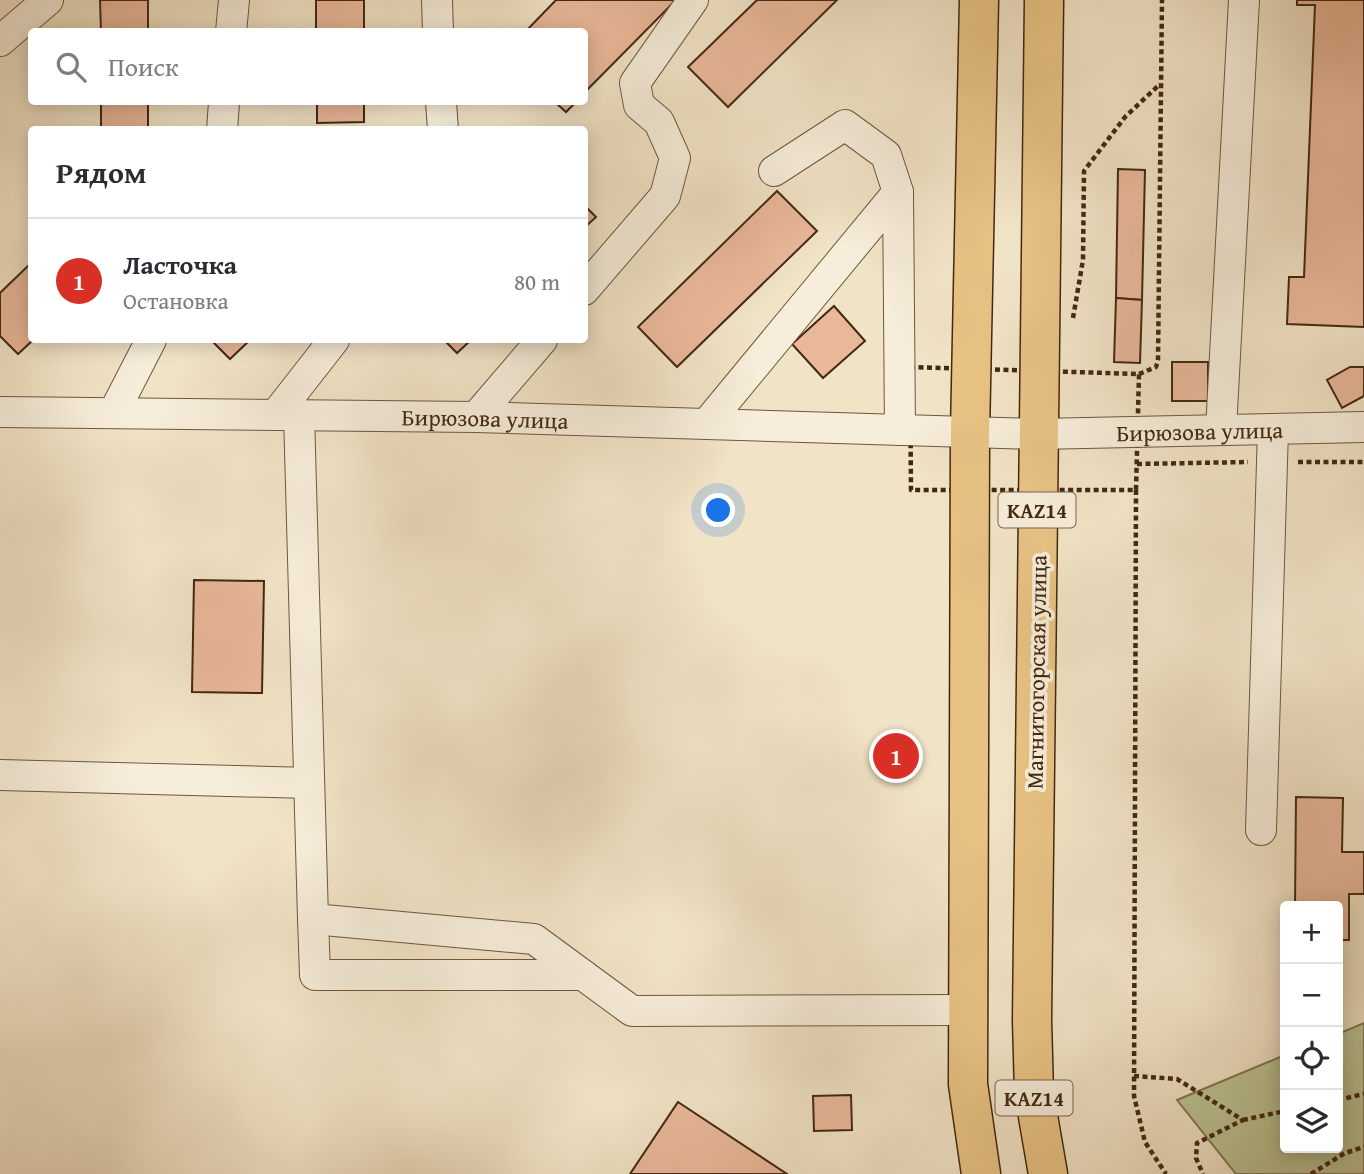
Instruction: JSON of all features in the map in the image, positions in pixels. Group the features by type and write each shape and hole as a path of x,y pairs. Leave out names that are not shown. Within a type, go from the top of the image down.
{"main road":[{"name":"KAZ14","path":"979,0 970,433 968,1084 981,1174"},
{"name":"Магнитогорская улица","path":"1044,0 1032,1020 1034,1093 1048,1174"}],"street":[{"path":"0,41 48,0"},
{"path":"231,28 234,0"},
{"path":"437,0 438,28"},
{"path":"588,285 665,196 675,158 659,122 639,106 635,83 693,0"},
{"path":"1221,430 1244,0"},
{"path":"222,126 224,105"},
{"path":"441,105 443,126"},
{"path":"774,171 845,125 886,155 898,192 900,430"},
{"path":"708,422 898,192"},
{"path":"114,412 149,343"},
{"path":"332,343 288,413 309,783 315,975 583,975"},
{"path":"476,417 539,343"},
{"name":"Бирюзова улица","path":"0,412 288,413 708,422 1038,434 1364,427"},
{"path":"1261,830 1273,429"},
{"path":"0,775 309,783"},
{"path":"313,919 534,939 632,1011 969,1010"}],"path":[{"path":"1139,374 1156,366 1158,360 1162,0"},
{"path":"1073,320 1083,260 1084,171 1125,117 1161,83"},
{"path":"1068,359 1068,372"},
{"path":"1136,490 1134,1076 1139,1127 1145,1142 1166,1174"},
{"path":"1134,1076 1177,1079 1243,1120"},
{"path":"1343,1099 1364,1094"},
{"path":"1203,1174 1196,1158 1197,1143 1243,1120 1280,1112"},
{"path":"1311,1174 1345,1153 1364,1147"}],"green space":[{"path":"1364,1023 1364,1174 1236,1174 1177,1100 1280,1057 1280,1153 1343,1153 1343,1032"}],"building":[{"path":"100,0 148,0 148,28 101,28"},
{"path":"316,0 364,0 364,28 316,28"},
{"path":"556,0 676,0 588,89 588,28 529,28"},
{"path":"757,0 837,0 728,107 688,67"},
{"path":"1297,0 1364,0 1364,327 1287,324 1289,277 1304,277 1315,5 1297,5"},
{"path":"101,105 148,105 148,126 101,126"},
{"path":"317,105 364,105 364,122 317,123"},
{"path":"558,105 573,105 566,112"},
{"path":"1118,169 1145,170 1142,300 1116,298"},
{"path":"777,191 817,231 677,367 638,327"},
{"path":"588,209 596,217 588,224"},
{"path":"28,266 30,343 18,354 0,336 0,293"},
{"path":"1116,298 1142,300 1140,363 1114,362"},
{"path":"834,306 865,341 823,378 792,344"},
{"path":"214,343 247,343 230,359"},
{"path":"447,343 468,343 457,353"},
{"path":"1172,362 1208,362 1208,401 1172,401"},
{"path":"1350,367 1364,367 1364,396 1342,408 1327,380"},
{"path":"194,580 264,581 262,693 192,692"},
{"path":"1296,797 1343,798 1342,852 1364,852 1364,894 1349,894 1349,940 1343,940 1343,901 1295,901"},
{"path":"851,1095 852,1130 814,1131 813,1096"},
{"path":"678,1102 787,1174 630,1174"}],"place":[{"name":"Ласточка","path":"896,756"}]}
